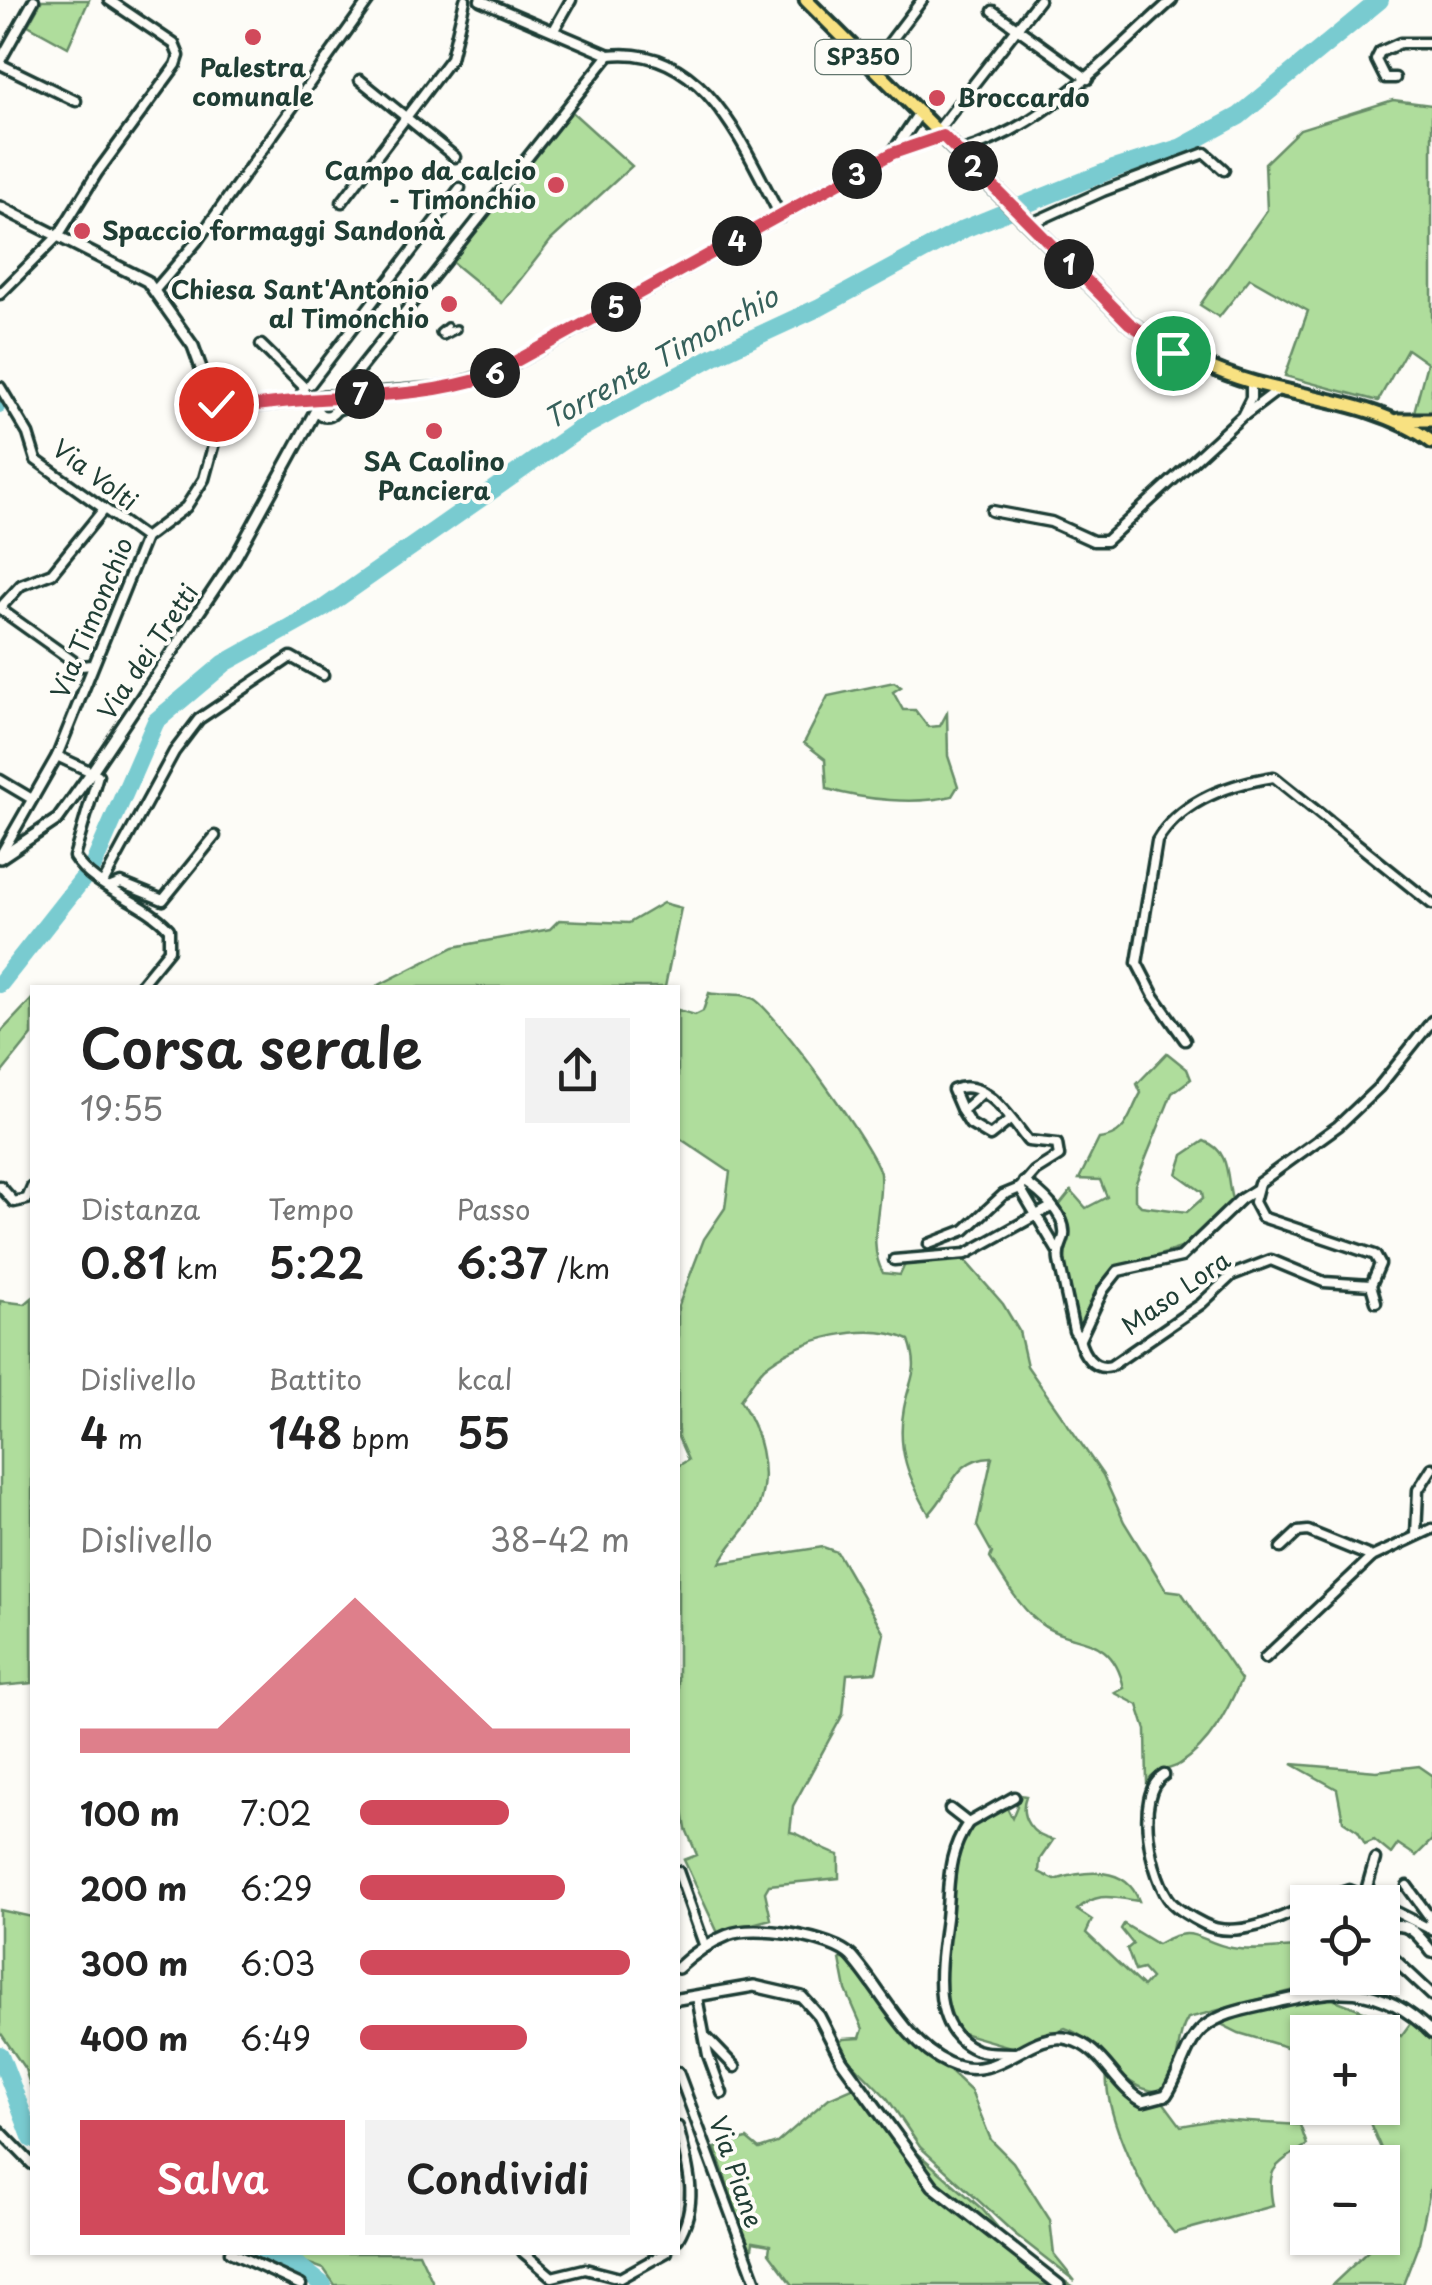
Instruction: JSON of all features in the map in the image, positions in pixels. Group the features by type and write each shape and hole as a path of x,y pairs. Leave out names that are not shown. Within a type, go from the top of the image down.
{"main road":[{"name":"SP350","path":"806,0 1129,323 1173,353 1251,382 1395,420 1432,420"},
{"name":"SP350","path":"1395,420 1432,442"}],"street":[{"path":"34,0 0,62 76,101"},
{"path":"0,294 58,236 179,56 174,44 110,0"},
{"path":"155,290 197,241 369,0"},
{"path":"342,202 451,58 465,0"},
{"path":"480,0 609,55 658,57 716,103 780,216"},
{"path":"554,30 571,0"},
{"path":"872,66 922,0"},
{"path":"326,404 355,394 460,385 502,370 920,140 1039,0"},
{"path":"960,152 1022,128 1088,79 1172,0"},
{"path":"993,10 1088,79"},
{"path":"1395,78 1385,78 1376,60 1380,52 1400,43 1432,43"},
{"path":"326,404 358,372 609,55"},
{"path":"360,80 455,157"},
{"path":"920,140 932,125"},
{"path":"893,153 932,125"},
{"path":"1029,224 1104,190 1205,153 1224,170"},
{"path":"310,384 460,188"},
{"path":"0,207 136,274 155,290 193,346 209,390 224,410 296,402 326,404 396,392"},
{"path":"443,336 456,330 440,332 447,327"},
{"path":"262,346 306,393 296,402"},
{"path":"355,394 358,372"},
{"path":"292,375 310,384 326,404"},
{"path":"1242,416 1251,398 1251,382"},
{"name":"Via Volti","path":"0,386 28,434 36,460 145,538"},
{"path":"992,510 1051,522 1093,541 1106,541 1242,416 1280,389"},
{"name":"Via dei Tretti","path":"0,857 50,826 93,770 235,558 296,442 326,404"},
{"name":"Via Timonchio","path":"0,857 56,756 145,538 186,506 204,478 224,410"},
{"path":"93,665 80,666 0,608 21,584 52,573 104,509"},
{"path":"104,883 174,752 199,720 291,657 323,675"},
{"path":"56,756 98,775 96,796 74,857 83,871 169,929 169,950 144,985"},
{"path":"1185,1040 1137,963 1157,841 1167,824 1189,805 1274,778 1432,904"},
{"path":"0,780 32,799"},
{"path":"104,883 122,883 163,900 216,836"},
{"path":"1022,1185 1035,1216 1057,1250 1074,1331 1084,1338 1103,1290 1118,1271 1181,1257 1257,1189 1268,1174 1338,1126 1380,1088 1432,1021"},
{"path":"929,1244 966,1230 1004,1195 1059,1156 1060,1150 1052,1140 1028,1141 996,1101 971,1088 953,1090 962,1111 988,1136 1010,1120"},
{"path":"962,1111 981,1094"},
{"path":"1022,1185 1063,1223 1064,1236 1057,1250"},
{"path":"0,1186 14,1202 27,1199 30,1192"},
{"path":"1257,1189 1254,1202 1262,1217 1375,1255 1380,1264 1371,1285 1376,1302"},
{"path":"894,1260 956,1257 1051,1208"},
{"name":"Maso Lora","path":"1079,1338 1083,1354 1094,1364 1111,1366 1201,1304 1232,1274 1271,1260 1324,1282 1371,1285"},
{"path":"1416,1535 1418,1490 1432,1468"},
{"path":"1265,1658 1372,1557 1432,1529"},
{"path":"1281,1548 1298,1532 1308,1532 1372,1557"},
{"path":"1164,1776 1150,1787 1146,1810 1158,1880 1172,1903 1211,1926 1264,1925 1290,1913"},
{"path":"1014,1797 968,1823 945,1884 946,1918 939,1947 943,2006 953,2030 977,2050 1020,2054"},
{"path":"950,1809 968,1823"},
{"path":"1367,1885 1376,1859"},
{"path":"680,1877 705,1947"},
{"path":"1406,1886 1430,1919 1431,1929"},
{"path":"1400,1914 1431,1929"},
{"path":"1400,1925 1412,1929 1432,1952"},
{"path":"680,1966 728,1935 752,1931 828,1944 849,1954 934,2056 963,2069 980,2069 1020,2054 1039,2042 1064,2037 1094,2052 1121,2087 1144,2101 1154,2101 1172,2085 1200,2030 1233,2012 1270,2003 1348,1989 1380,1997 1432,2033"},
{"path":"1400,1965 1432,1995"},
{"path":"680,2000 754,1986 802,1997 819,2016 842,2061 933,2186 1059,2285"},
{"path":"697,1998 722,2093"},
{"path":"704,2036 735,2066"},
{"name":"Via Piane","path":"680,2077 757,2285"},
{"path":"0,2131 30,2162"},
{"name":"Via Piane","path":"680,2136 692,2192 692,2209 680,2235"},
{"path":"236,2255 301,2285"},
{"path":"527,2255 552,2277 585,2270 613,2278 629,2275 662,2255"},
{"path":"600,2274 602,2285"}],"green space":[{"path":"42,0 89,0 68,47 28,25"},
{"path":"1393,100 1432,105 1432,413 1414,412 1427,363 1407,349 1378,401 1285,376 1308,311 1250,278 1219,317 1200,305 1267,210 1265,163 1300,129"},
{"path":"571,111 632,166 551,240 502,303 452,262"},
{"path":"894,682 901,687 893,692 903,710 915,710 928,727 940,726 947,713 948,756 958,786 952,796 890,800 827,789 825,759 804,743 828,696"},
{"path":"663,903 681,908 665,985 379,985 454,947 550,929 559,920 629,923"},
{"path":"709,993 754,999 802,1054 845,1112 880,1174 875,1237 883,1273 900,1275 906,1262 962,1257 1003,1304 1019,1331 1027,1366 1103,1475 1124,1522 1166,1590 1181,1592 1241,1680 1200,1747 1147,1783 1146,1730 1138,1705 1115,1693 1124,1688 1109,1656 1099,1647 1048,1629 1036,1620 990,1558 992,1553 977,1526 992,1457 969,1463 961,1470 929,1514 922,1501 903,1450 902,1423 914,1367 909,1340 874,1332 854,1333 796,1348 764,1368 740,1400 761,1450 764,1478 755,1513 720,1563 823,1547 837,1552 884,1633 876,1672 847,1674 843,1714 793,1806 790,1832 839,1855 839,1878 769,1885 765,1892 771,1919 718,1933 684,1860 697,1855 686,1829 680,1793 680,1465 688,1460 680,1442 680,1302 704,1239 725,1208 730,1172 680,1138 680,1011 695,1015 703,1011"},
{"path":"30,1001 30,1038 0,1075 0,1033"},
{"path":"1167,1053 1187,1069 1191,1079 1172,1093 1135,1185 1135,1200 1141,1206 1187,1212 1203,1198 1202,1192 1177,1174 1183,1155 1204,1141 1224,1159 1233,1203 1196,1243 1114,1270 1082,1336 1078,1332 1065,1259 1068,1221 1059,1206 1071,1191 1086,1208 1107,1197 1100,1180 1079,1179 1099,1139 1116,1134 1126,1123 1141,1093 1137,1084"},
{"path":"30,1300 30,1683 0,1686 0,1301 25,1304"},
{"path":"1292,1764 1377,1771 1419,1766 1432,1775 1432,1840 1416,1856 1398,1844 1391,1854 1374,1840 1365,1844 1358,1831 1343,1821 1337,1789"},
{"path":"1026,1796 1025,1818 1033,1830 1053,1840 1040,1859 1039,1872 1055,1880 1103,1873 1125,1881 1133,1889 1139,1901 1099,1898 1077,1910 1092,1920 1086,1933 1143,1987 1151,1978 1143,1969 1135,1971 1127,1949 1133,1944 1121,1929 1124,1924 1157,1944 1189,1934 1240,1949 1290,1948 1290,1991 1188,2018 1172,2074 1159,2091 1133,2083 1091,2043 1065,2028 1014,2048 962,2033 951,2013 945,1987 942,1957 947,1892 954,1862 978,1818 1006,1806 1012,1818 1017,1806 1013,1800"},
{"path":"0,1910 30,1917 30,2085 25,2069 0,2032"},
{"path":"840,1959 845,1959 919,2049 936,2058 971,2091 991,2140 1013,2162 1050,2220 1054,2255 1075,2281 1015,2234 920,2147 888,2099 843,2053 838,2044 843,2039 860,2038 863,2029 846,1990"},
{"path":"1304,1995 1337,1995 1335,2000 1374,2015 1290,2015 1290,2048 1239,2033 1213,2020"},
{"path":"1415,2017 1432,2037 1432,2181 1419,2243 1403,2285 1332,2285 1364,2255 1400,2255 1400,2145 1379,2145 1371,2125 1400,2125 1400,2035"},
{"path":"1107,2068 1144,2101 1161,2099 1181,2126 1214,2120 1300,2125 1307,2145 1290,2145 1290,2155 1275,2168 1271,2182 1273,2206 1174,2233 1151,2200 1128,2155 1107,2087"},
{"path":"866,2082 915,2151 982,2209 1021,2255 1071,2285 793,2285 769,2253 770,2245 753,2242 751,2255 715,2148 747,2139 759,2149 777,2143 829,2098"},
{"path":"285,2255 420,2255 434,2285 335,2285 324,2269"}],"waterway":[{"name":"Torrente Timonchio","path":"0,984 93,866 156,721 225,663 324,608 578,430 714,356 820,307 964,229 1113,169 1182,147 1239,116 1380,0"},
{"path":"0,408 1,397"},
{"path":"0,2055 30,2134"},
{"path":"269,2255 300,2267 323,2285"}],"place":[{"name":"Palestra comunale","path":"253,37"},
{"name":"Broccardo","path":"937,98"},
{"name":"Campo da calcio - Timonchio","path":"556,185"},
{"name":"Spaccio formaggi Sandonà","path":"82,231"},
{"name":"Chiesa Sant'Antonio al Timonchio","path":"449,304"},
{"name":"SA Caolino Panciera","path":"434,431"}],"route":[{"path":"216,404 229,410 325,396 448,387 489,376 893,153 920,140 943,136 1129,323 1173,353"}]}
